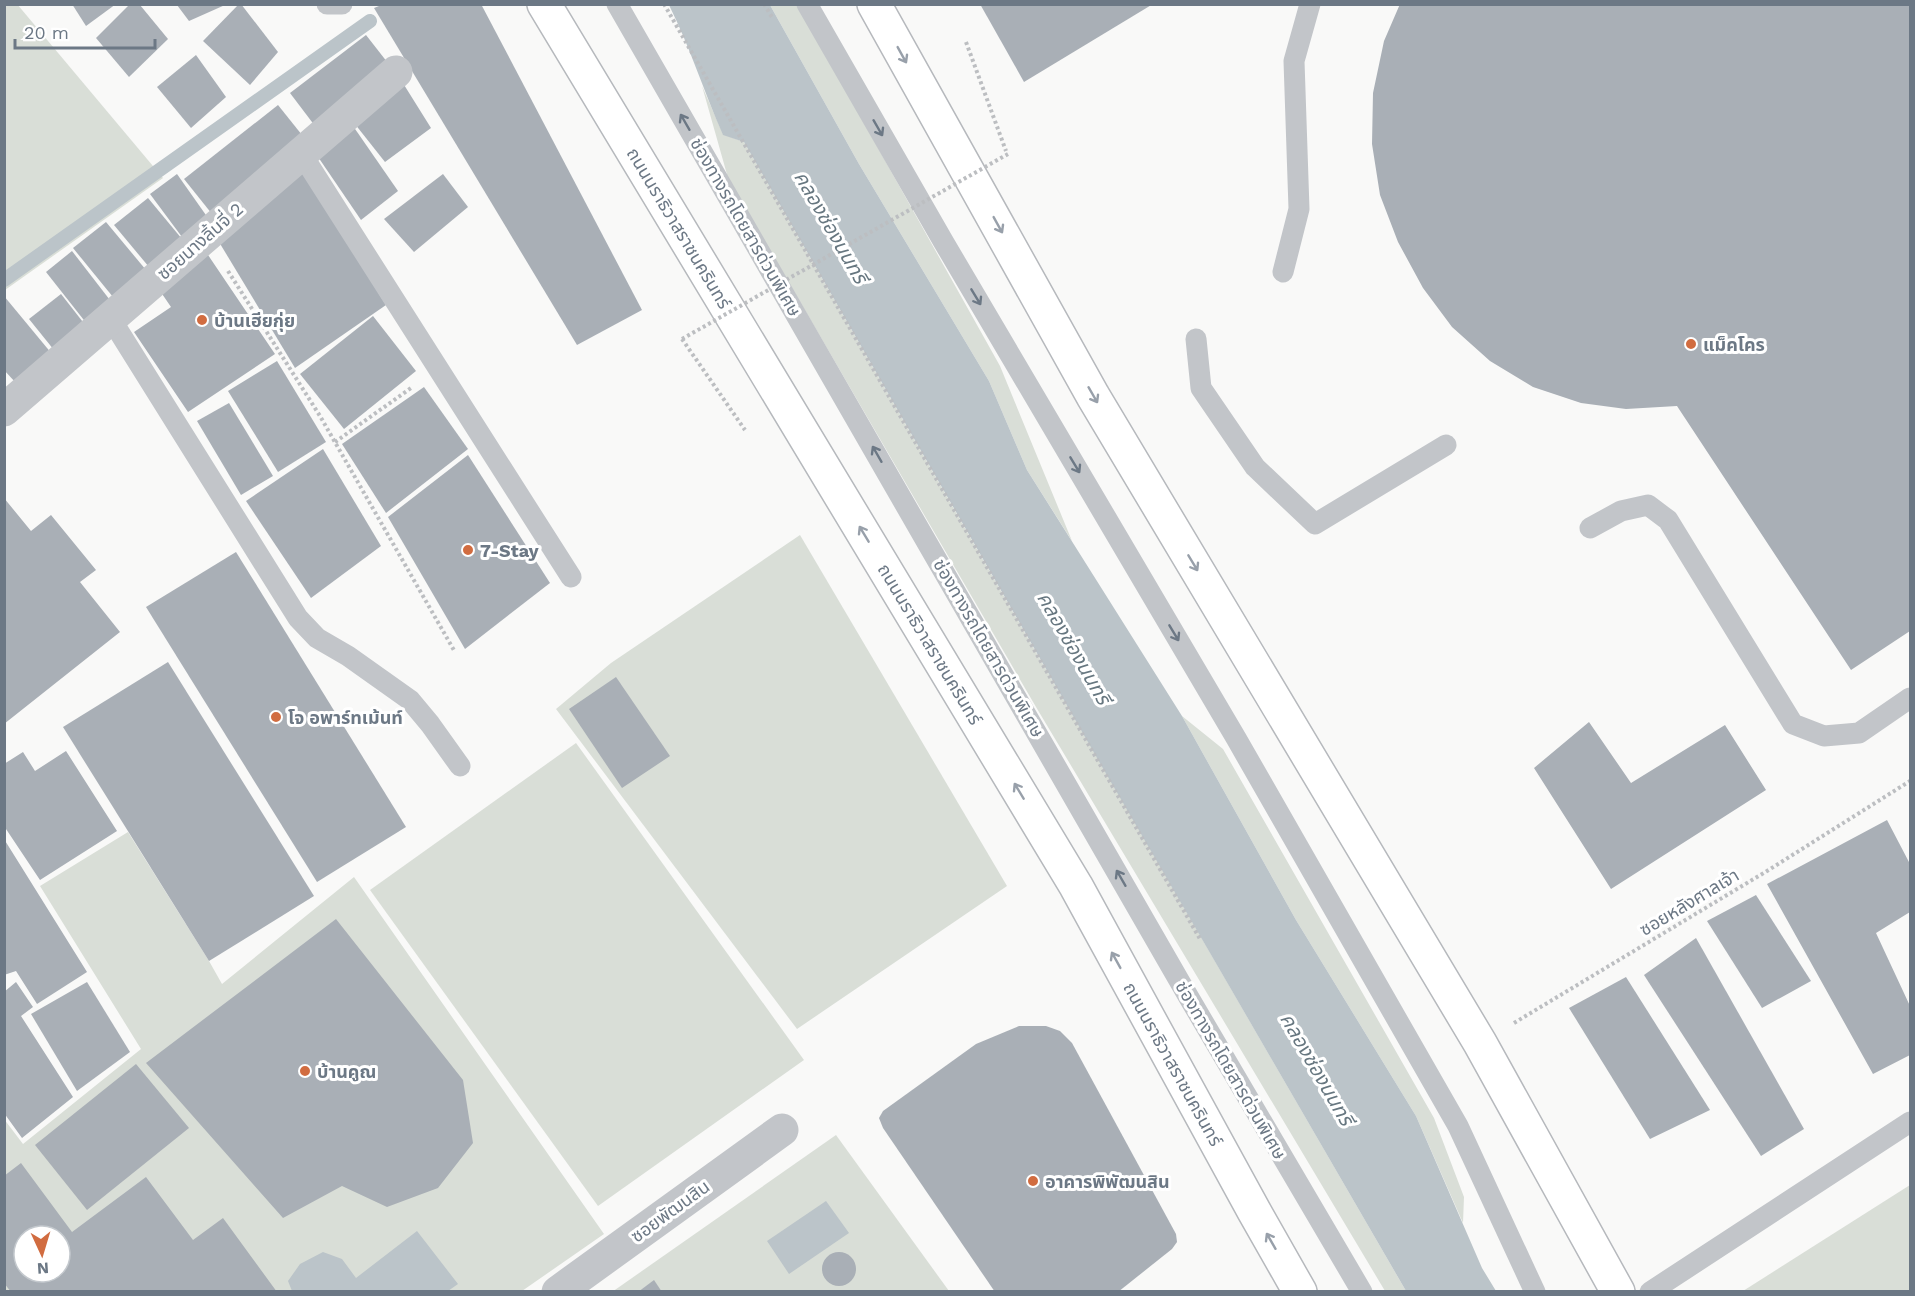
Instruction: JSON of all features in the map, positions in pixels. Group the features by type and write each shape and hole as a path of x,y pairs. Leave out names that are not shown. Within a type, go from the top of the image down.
{"main road":[{"name":"ถนนนราธิวาสราชนครินทร์","path":"544,4 1076,886 1300,1292"},
{"path":"884,8 1094,396 1480,1043 1618,1292"}],"street":[{"name":"ซอยนางลิ้นจี่ 2","path":"4,410 396,72"},
{"name":"ซอยพัฒนสิน","path":"558,1292 782,1130"}],"lane":[{"path":"327,4 342,4"},
{"name":"ช่องทางรถโดยสารด่วนพิเศษ","path":"617,4 1188,996 1362,1292"},
{"path":"807,4 943,241 1236,738 1458,1126 1535,1292"},
{"path":"1284,272 1299,209 1294,61 1310,4"},
{"path":"302,153 571,577"},
{"path":"111,319 298,618 317,638 348,656 410,700 460,766"},
{"path":"1196,339 1201,388 1255,467 1315,524 1446,446"},
{"path":"1590,528 1621,511 1648,505 1668,520 1793,724 1824,736 1859,733 1911,698"},
{"path":"1650,1292 1911,1122"}],"path":[{"path":"664,4 1205,948"},
{"path":"745,430 682,339 1008,154 966,42"},
{"path":"206,236 335,442 455,652"},
{"path":"335,442 439,369"},
{"name":"ซอยหลังศาลเจ้า","path":"1480,1043 1767,871 1911,781"}],"shaded area":[{"path":"17,4 163,178 5,290 4,5"},
{"path":"770,5 798,5 1000,366 1072,541 1027,470 989,381 859,164"},
{"path":"702,86 723,134 744,142 1406,1291 1385,1291 1036,707 728,178"},
{"path":"800,535 1007,886 797,1029 556,709 611,663"},
{"path":"1182,716 1223,749 1434,1118 1464,1197 1463,1223 1416,1116 1296,920"},
{"path":"576,743 804,1060 598,1206 370,890"},
{"path":"128,832 222,984 354,877 604,1234 522,1291 5,1291 4,1119 23,1144 141,1049 40,886"},
{"path":"836,1135 949,1291 612,1292"},
{"path":"1910,1185 1910,1291 1743,1291"}],"water":[{"name":"คลองช่องนนทรี","path":"669,5 770,5 859,164 989,381 1027,470 1182,716 1296,920 1416,1116 1482,1268 1496,1291 1406,1291 744,142 723,135"},
{"path":"826,1201 849,1233 789,1274 767,1241"},
{"path":"417,1231 458,1284 448,1291 292,1291 288,1281 300,1264 323,1252 342,1259 356,1278"}],"building":[{"path":"72,4 116,4 86,26"},
{"path":"239,4 278,52 250,85 203,41"},
{"path":"384,4 481,4 642,310 577,345 374,8"},
{"path":"980,4 1153,4 1024,82"},
{"name":"แม็คโคร","path":"1400,4 1910,4 1910,631 1851,670 1677,406 1626,409 1581,403 1533,387 1490,361 1452,327 1423,288 1398,242 1380,195 1372,144 1373,93 1384,41"},
{"path":"129,5 140,5 168,39 129,77 96,38"},
{"path":"177,5 225,5 189,21"},
{"path":"366,35 391,67 315,126 290,93"},
{"path":"196,55 226,97 191,128 157,87"},
{"path":"396,72 431,128 385,162 347,114"},
{"path":"278,105 306,140 212,214 184,179"},
{"path":"353,126 398,191 361,220 314,151"},
{"path":"302,169 386,305 295,368 216,237"},
{"path":"177,174 208,218 182,237 150,194"},
{"path":"443,174 468,207 414,252 384,219"},
{"path":"148,198 182,239 149,267 114,225"},
{"path":"106,222 146,270 113,297 73,248"},
{"path":"72,251 113,304 87,324 46,272"},
{"name":"บ้านเฮียกุ่ย","path":"206,252 275,354 188,412 134,332 171,307 156,285"},
{"path":"61,294 86,326 54,350 29,319"},
{"path":"4,296 52,354 16,383 4,370"},
{"path":"373,316 416,371 344,429 300,374"},
{"path":"277,361 326,442 278,472 228,391"},
{"path":"424,387 468,449 386,513 342,444"},
{"path":"229,403 273,476 241,495 197,421"},
{"path":"323,449 381,546 311,598 246,501"},
{"name":"7-Stay","path":"468,455 550,583 465,649 388,517"},
{"path":"4,498 31,531 51,515 96,570 80,582 120,632 4,724"},
{"name":"โจ อพาร์ทเม้นท์","path":"236,552 406,827 317,882 146,607"},
{"path":"168,662 314,896 209,961 63,727"},
{"path":"616,677 670,756 622,788 569,709"},
{"path":"1589,722 1631,783 1725,725 1766,790 1611,889 1534,768"},
{"path":"66,751 117,831 40,880 4,826 4,764 23,752 35,771"},
{"path":"1887,820 1910,864 1910,912 1876,933 1910,1006 1910,1055 1873,1074 1767,884"},
{"path":"4,839 87,972 37,1004 16,971 4,975"},
{"path":"1756,895 1811,981 1762,1008 1707,921"},
{"name":"บ้านคูณ","path":"336,919 463,1080 473,1143 438,1188 387,1207 342,1186 283,1218 146,1063"},
{"path":"1696,938 1804,1129 1761,1156 1644,975"},
{"path":"1626,977 1710,1110 1650,1139 1569,1008"},
{"path":"16,982 33,1007 21,1016 73,1097 22,1138 4,1113 4,992"},
{"path":"87,982 130,1052 77,1091 31,1014"},
{"name":"อาคารพิพัฒนสิน","path":"1019,1026 1046,1026 1060,1031 1072,1043 1176,1234 1177,1242 1172,1249 1118,1292 995,1292 883,1128 879,1118 883,1111 976,1044"},
{"path":"136,1064 189,1128 87,1210 35,1145"},
{"path":"21,1163 66,1224 12,1224 12,1284 72,1284 72,1232 146,1177 193,1240 223,1218 277,1292 11,1292 4,1283 4,1176"},
{"path":"839,1252 851,1257 856,1269 851,1281 839,1286 827,1281 822,1269 827,1257"},
{"path":"654,1280 662,1292 638,1292"}],"waterway":[{"path":"4,280 370,21"}],"place":[{"name":"บ้านเฮียกุ่ย","path":"202,320"},
{"name":"แม็คโคร","path":"1691,344"},
{"name":"7-Stay","path":"468,550"},
{"name":"โจ อพาร์ทเม้นท์","path":"276,717"},
{"name":"บ้านคูณ","path":"305,1071"},
{"name":"อาคารพิพัฒนสิน","path":"1033,1181"}]}
